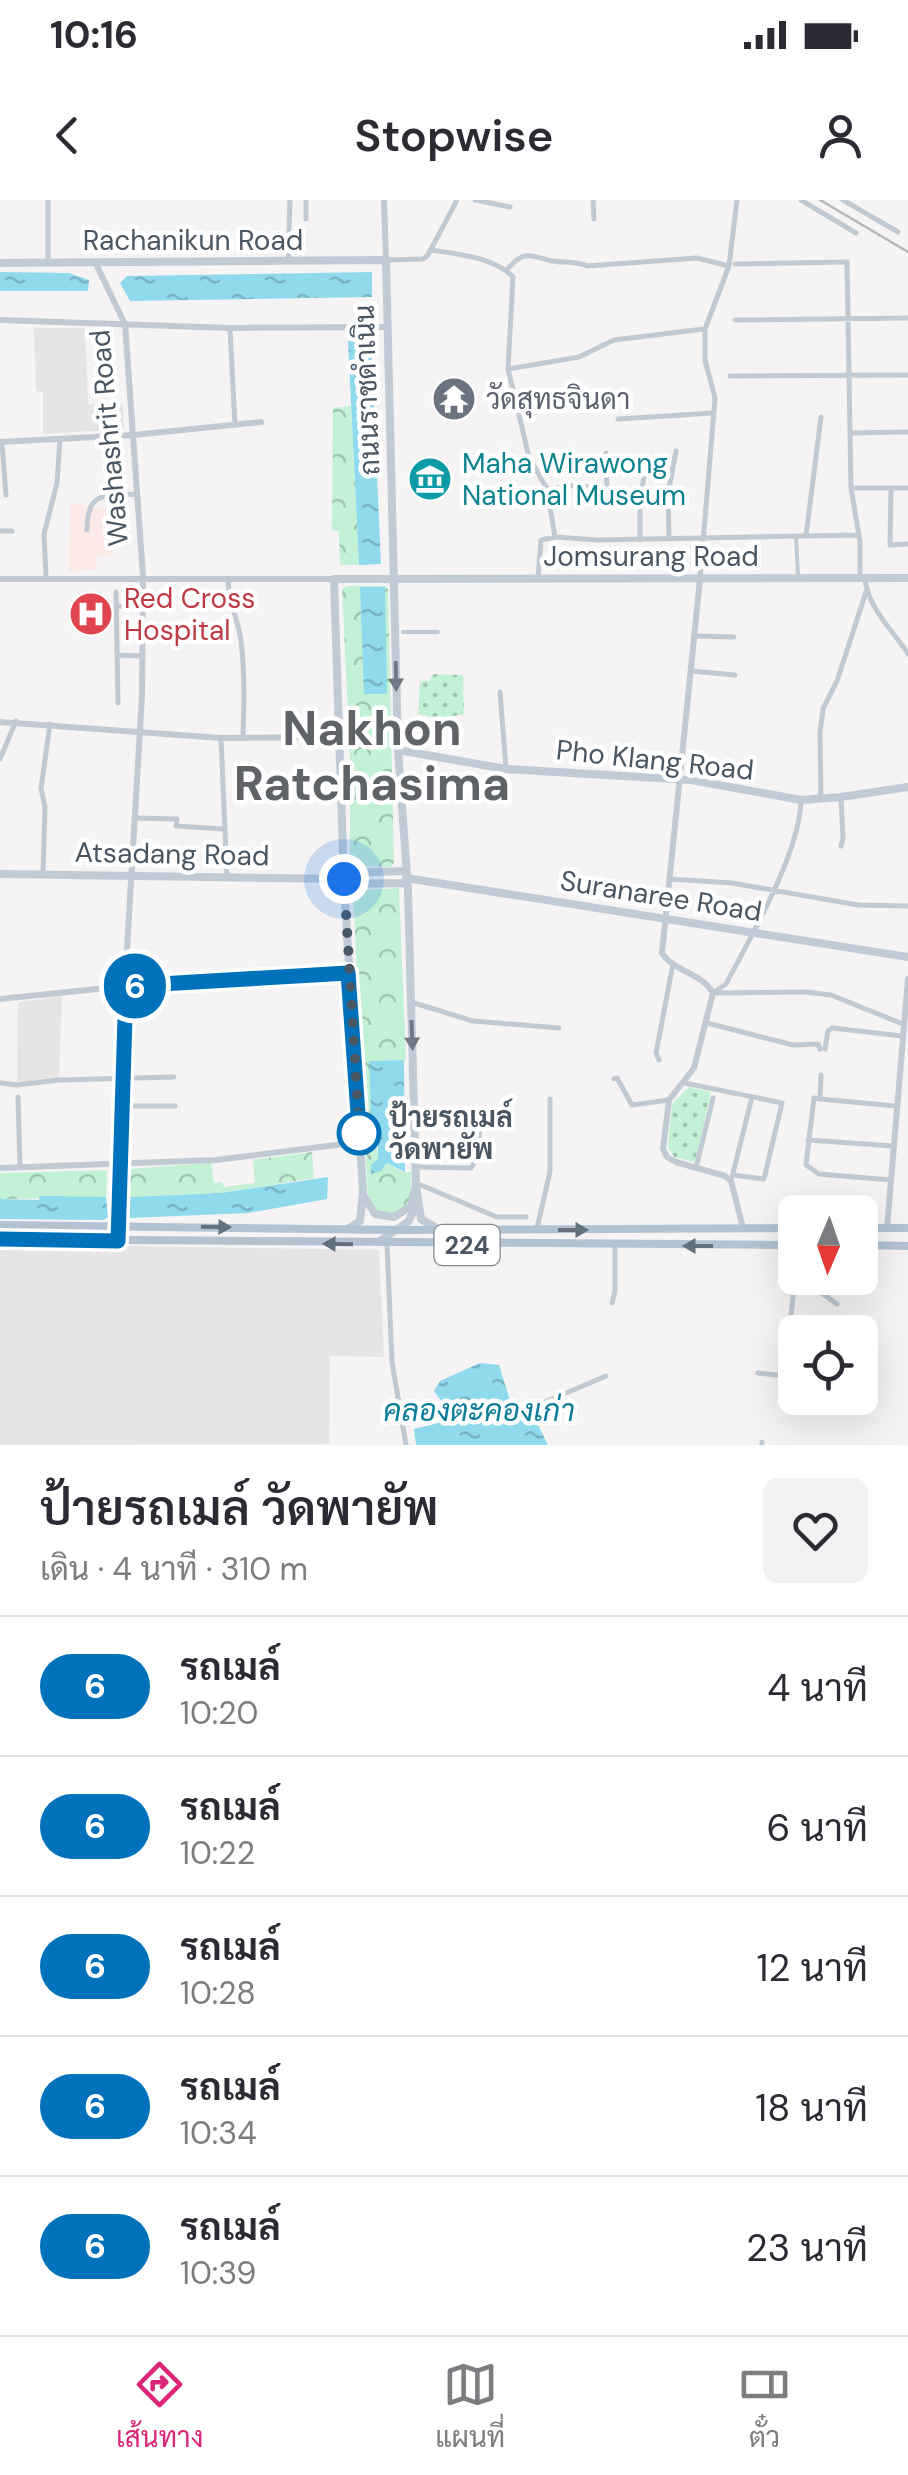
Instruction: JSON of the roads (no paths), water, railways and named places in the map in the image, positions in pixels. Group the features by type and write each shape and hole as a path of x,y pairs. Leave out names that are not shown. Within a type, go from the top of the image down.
{"main road":[{"name":"Rachanikun Road","path":"0,263 386,260"},
{"name":"ถนนราชดำเนิน","path":"386,260 398,750 416,1184"},
{"name":"Jomsurang Road","path":"334,579 908,578"},
{"path":"334,579 348,973 363,1190 367,1212 376,1229 391,1237 414,1214 416,1184"},
{"name":"Pho Klang Road","path":"398,750 506,769 680,779 801,800 908,787"},
{"name":"Atsadang Road","path":"0,874 406,877"},
{"name":"Suranaree Road","path":"406,877 908,957"},
{"path":"363,1190 372,1212 394,1217 411,1206 416,1184"},
{"path":"416,1184 421,1219 441,1230"},
{"path":"346,1229 360,1220 363,1190"},
{"name":"224","path":"0,1224 376,1229 411,1244 778,1246"},
{"path":"118,1241 119,1226"},
{"name":"224","path":"0,1239 370,1244 411,1230 778,1228"},
{"path":"878,1228 908,1228"},
{"path":"886,1246 887,1228"},
{"path":"370,1244 376,1229"},
{"path":"411,1230 411,1244"},
{"path":"878,1246 908,1246"}],"street":[{"path":"48,200 48,263"},
{"path":"288,262 290,200"},
{"path":"306,200 306,219"},
{"name":"ถนนราชดำเนิน","path":"384,200 386,260"},
{"path":"386,260 423,259 456,200"},
{"path":"475,200 510,206"},
{"path":"593,200 594,220"},
{"path":"713,993 705,982 662,953 714,414 705,329 732,265 737,200"},
{"path":"801,200 856,233"},
{"path":"843,200 898,232"},
{"path":"431,250 472,257 506,270 512,277 508,368 530,456 547,488 555,537"},
{"path":"506,270 520,257 532,254 586,266 696,258 732,265 847,262 850,488 863,578 866,592 908,654"},
{"name":"Washashrit Road","path":"96,264 125,324 144,607 130,876 119,1226"},
{"path":"735,320 908,318"},
{"path":"0,320 230,328 388,327"},
{"path":"230,328 235,425"},
{"path":"508,368 578,357 614,340 705,329"},
{"path":"730,376 908,375"},
{"path":"618,419 714,414"},
{"path":"806,536 821,418"},
{"path":"6,494 1,442 133,435 261,422"},
{"path":"850,432 908,432"},
{"path":"46,577 44,534 57,483 60,439"},
{"path":"668,538 668,494 676,452"},
{"path":"547,488 577,485 607,492 606,453"},
{"path":"640,540 646,463"},
{"path":"850,488 908,488"},
{"path":"891,488 890,544 908,544"},
{"path":"87,530 87,511 94,500 137,494"},
{"path":"0,531 12,531"},
{"path":"538,578 541,540 555,537 640,540 858,535"},
{"path":"796,536 798,578"},
{"path":"228,577 228,595 238,620 243,656 243,738"},
{"path":"0,579 334,579"},
{"path":"116,592 118,704"},
{"path":"822,799 823,709 838,682 866,592"},
{"path":"116,606 144,607"},
{"path":"403,632 438,632"},
{"path":"694,636 734,637"},
{"path":"117,656 143,656"},
{"path":"692,671 735,675"},
{"path":"500,692 506,769"},
{"path":"0,760 16,721"},
{"path":"0,722 221,738 342,737"},
{"path":"43,874 45,807 41,788 50,724"},
{"path":"221,738 227,877"},
{"path":"841,798 841,846"},
{"path":"684,1083 782,1103 764,1178 732,1178 676,1162 664,1152 669,1100 694,1068 713,993 726,984 772,890 797,829 801,800"},
{"path":"134,818 177,819 176,826 224,829"},
{"path":"670,879 732,883 858,904 908,906"},
{"path":"659,1060 656,1054 673,964"},
{"path":"0,998 348,973"},
{"path":"887,1228 908,979"},
{"path":"713,993 831,995 905,1025"},
{"path":"411,1002 473,1021 558,1028"},
{"path":"707,1023 793,1045 818,1044 822,1049 832,1028 902,1036"},
{"path":"820,1099 821,1075"},
{"path":"0,1083 18,1086 174,1077"},
{"path":"614,1079 632,1105 669,1100"},
{"path":"18,1097 20,1167"},
{"path":"696,1168 713,1098"},
{"path":"743,1228 732,1178 752,1098"},
{"path":"891,1180 819,1174 806,1165 814,1098 896,1106"},
{"path":"537,1230 550,1172 550,1099"},
{"path":"123,1106 175,1106"},
{"path":"416,1167 471,1168 480,1153 479,1118"},
{"path":"808,1140 893,1146"},
{"path":"0,1168 248,1158 360,1142"},
{"path":"416,1184 497,1216 526,1217"},
{"path":"497,1216 497,1230"},
{"path":"391,1237 392,1362 406,1445"},
{"path":"612,1303 616,1246"},
{"path":"824,1295 837,1304"},
{"path":"758,1374 778,1375"},
{"path":"538,1405 606,1376"}],"water":[{"path":"0,272 69,273 89,280 88,291 0,291"},
{"path":"372,272 372,297 130,301 120,283 127,276"},
{"path":"348,341 371,341 381,564 359,565"},
{"path":"360,587 385,587 387,694 364,694"},
{"path":"404,1060 405,1172 387,1163 381,1171 371,1174 371,1165 378,1159 378,1145 372,1139 369,1061"},
{"path":"328,1177 327,1199 248,1213 130,1218 129,1197 221,1193"},
{"path":"0,1196 39,1200 40,1196 106,1197 108,1217 0,1219"},
{"name":"คลองตะคองเก่า","path":"480,1363 499,1365 513,1410 532,1413 548,1445 416,1445 414,1429 442,1422 446,1408 434,1391 440,1381"}],"railway":[{"path":"820,200 908,252"}],"place":[{"name":"วัดสุทธจินดา","path":"454,399"},
{"name":"Maha Wirawong National Museum","path":"430,479"},
{"name":"Red Cross Hospital","path":"91,614"},
{"name":"ป้ายรถเมล์ วัดพายัพ","path":"359,1133"}],"district":[{"name":"Nakhon Ratchasima","path":"372,756"}]}
